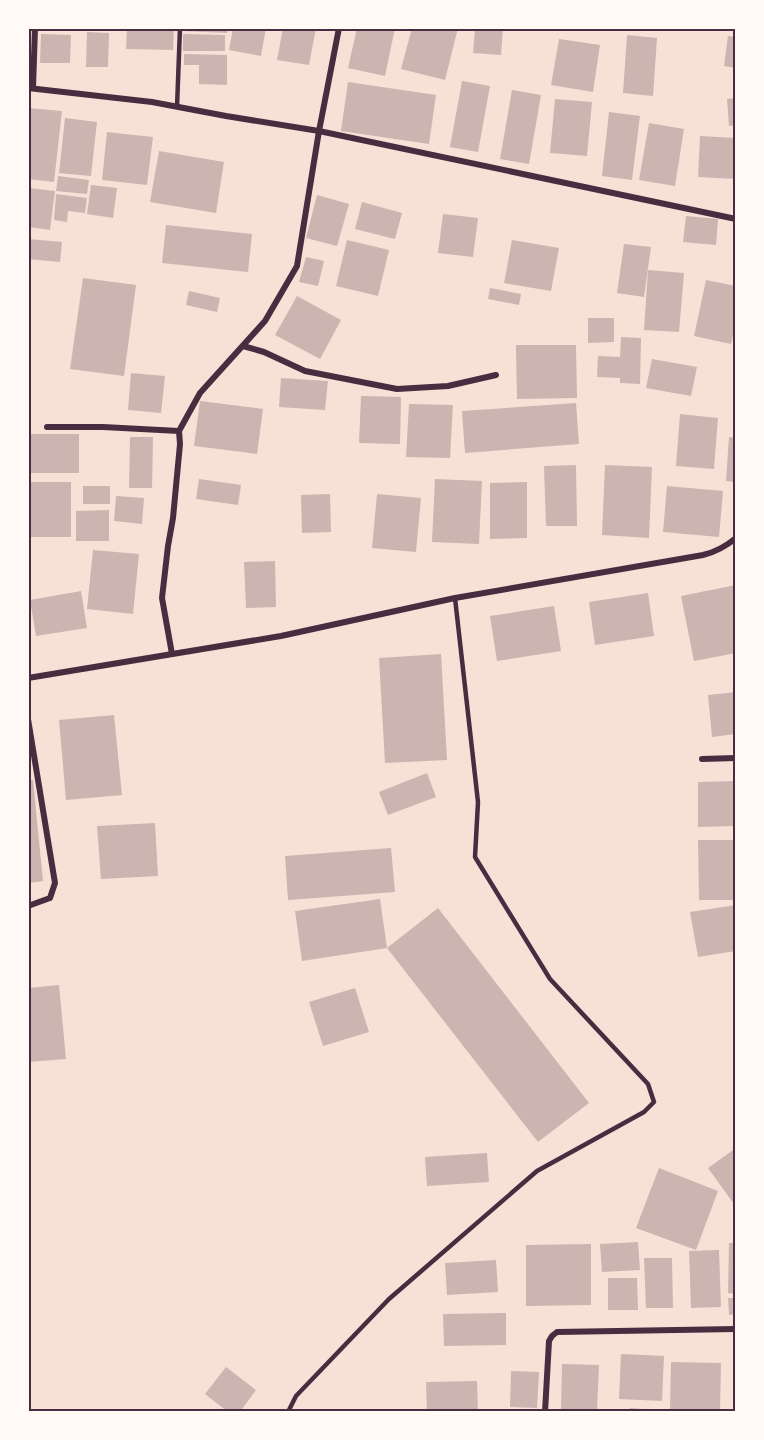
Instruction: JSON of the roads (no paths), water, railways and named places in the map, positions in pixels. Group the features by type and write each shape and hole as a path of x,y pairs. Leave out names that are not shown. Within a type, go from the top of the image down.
{"street":[{"path":"35,28 31,88 152,102 320,131 735,219"},
{"path":"172,654 162,598 173,518 180,444 179,431 200,393 265,321 297,266 339,28"},
{"path":"243,346 264,352 304,372 397,389 448,386 496,375"},
{"path":"47,427 179,431"},
{"path":"28,678 281,636 455,598 703,555 724,548 735,538"},
{"path":"724,548 735,548"},
{"path":"28,719 55,883 50,898 28,906"},
{"path":"702,759 735,758"},
{"path":"545,1412 549,1341 557,1332 735,1329"}],"lane":[{"path":"177,107 180,28"},
{"path":"288,1412 296,1396 389,1299 537,1171 644,1112 654,1102 648,1084 550,979 475,857 478,802 455,598"}]}
